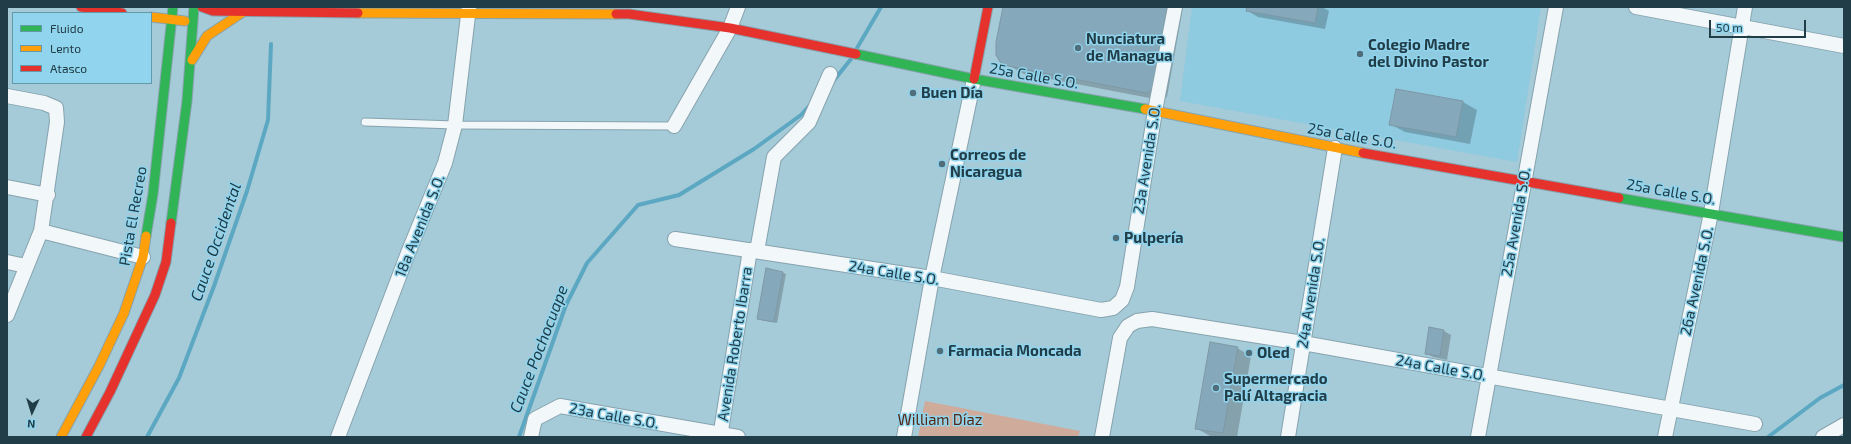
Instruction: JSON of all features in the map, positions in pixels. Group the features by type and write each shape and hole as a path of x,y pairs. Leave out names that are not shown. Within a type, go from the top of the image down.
{"street":[{"path":"82,7 115,12"},
{"name":"Pista El Recreo","path":"61,437 99,366 124,313 143,257 153,194 173,7"},
{"path":"86,437 110,392 147,314 166,262 186,117 194,7"},
{"name":"25a Calle S.O.","path":"202,7 213,11 468,10 629,14 730,28 974,79 1155,112 1335,148 1844,237"},
{"path":"674,126 730,28 738,7"},
{"path":"904,437 932,278 988,7"},
{"name":"23a Avenida S.O.","path":"1112,308 1122,300 1127,288 1155,112 1175,7"},
{"name":"25a Avenida S.O.","path":"1478,437 1523,181 1556,7"},
{"path":"1636,7 1844,46"},
{"name":"26a Avenida S.O.","path":"1665,437 1711,213 1746,7"},
{"path":"191,62 207,36 240,10"},
{"name":"18a Avenida S.O.","path":"338,437 408,253 445,163 455,126 468,10"},
{"name":"25a Calle S.O.","path":"194,21 213,11"},
{"path":"152,17 194,21"},
{"name":"Avenida Roberto Ibarra","path":"720,435 754,251 774,157 809,122 830,74"},
{"path":"7,96 44,103 56,108 57,122 48,195 41,231 7,315"},
{"name":"24a Avenida S.O.","path":"1288,437 1335,148"},
{"path":"7,186 48,195"},
{"path":"41,231 143,257"},
{"name":"24a Calle S.O.","path":"675,239 932,278 1101,310 1112,308"},
{"path":"7,262 26,266"},
{"name":"24a Calle S.O.","path":"1102,437 1120,338 1128,326 1137,321 1152,319 1303,343 1755,424"},
{"name":"23a Calle S.O.","path":"531,437 535,419 560,406 738,437"},
{"path":"1823,437 1844,425"}],"lane":[{"path":"365,122 455,126 674,126"}],"shaded area":[{"name":"Colegio Madre del Divino Pastor","path":"1192,7 1541,7 1517,162 1180,101"}],"green space":[{"name":"William Díaz","path":"925,401 1080,431 1078,437 918,437"}],"building":[{"name":"Nunciatura de Managua","path":"1003,7 1167,7 1153,89 1146,93 1008,66 1000,62 996,55 996,42"},
{"path":"1247,7 1318,7 1315,23 1246,11"},
{"path":"1396,89 1463,101 1456,137 1389,125"},
{"path":"766,268 783,272 774,322 757,319"},
{"path":"1429,327 1444,330 1440,356 1425,354"},
{"name":"Supermercado Palí Altagracia","path":"1210,342 1238,347 1223,433 1195,429"}],"waterway":[{"name":"Cauce Pochocuape","path":"857,48 881,7"},
{"name":"Cauce Occidental","path":"147,437 179,378 214,286 247,191 268,120 271,44"},
{"name":"Cauce Pochocuape","path":"831,84 851,59"},
{"name":"Cauce Pochocuape","path":"519,437 566,305 587,263 638,205 679,195 754,149 801,115 811,104"},
{"path":"1768,437 1820,398 1844,385"}],"traffic: fast":[{"path":"146,236 153,194 173,7"},
{"path":"171,223 187,101 194,7"},
{"path":"856,54 974,79 1145,109"},
{"path":"1619,198 1844,237"}],"traffic: slow":[{"path":"192,60 207,36 243,12 241,11"},
{"path":"358,13 616,14"},
{"path":"152,17 185,21"},
{"path":"1145,109 1363,153"},
{"path":"61,437 99,366 124,313 143,257 146,236"}],"traffic: jam":[{"path":"81,7 115,12"},
{"path":"202,7 213,11 358,13"},
{"path":"974,79 988,7"},
{"path":"616,14 629,14 730,28 856,54"},
{"path":"1363,153 1619,198"},
{"path":"86,437 110,392 155,295 166,262 171,223"}],"place":[{"name":"Nunciatura de Managua","path":"1078,48"},
{"name":"Colegio Madre del Divino Pastor","path":"1360,54"},
{"name":"Buen Día","path":"913,93"},
{"name":"Correos de Nicaragua","path":"942,164"},
{"name":"Pulpería","path":"1116,238"},
{"name":"Farmacia Moncada","path":"940,351"},
{"name":"Oled","path":"1249,353"},
{"name":"Supermercado Palí Altagracia","path":"1216,388"}]}
